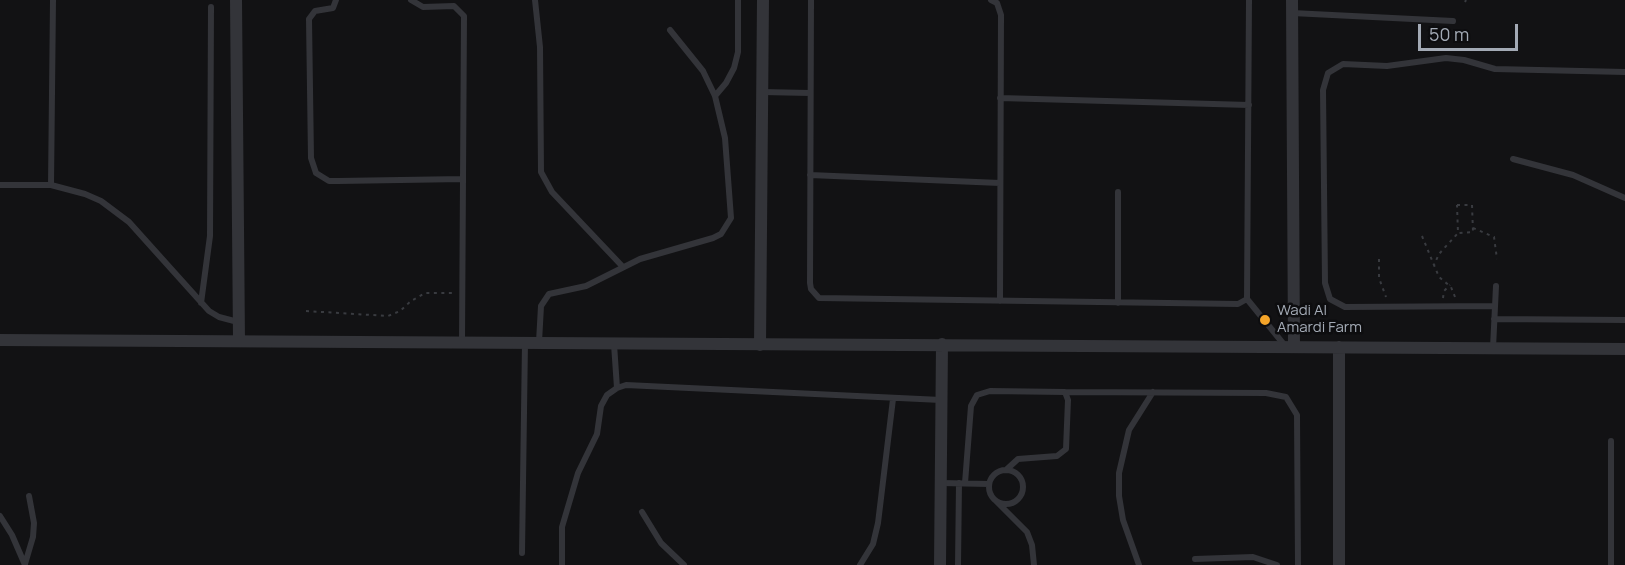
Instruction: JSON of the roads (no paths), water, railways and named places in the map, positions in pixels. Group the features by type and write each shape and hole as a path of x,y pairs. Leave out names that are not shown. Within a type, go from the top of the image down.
{"street":[{"path":"236,0 239,340"},
{"path":"760,345 763,0"},
{"path":"1290,347 1292,6"},
{"path":"0,340 1625,349"},
{"path":"940,565 942,344"},
{"path":"1339,347 1339,565"}],"lane":[{"path":"51,185 53,0"},
{"path":"336,0 333,8 315,11 309,19 311,158 316,173 329,181 463,179"},
{"path":"411,0 423,7 454,6 459,8 464,16 462,342"},
{"path":"535,0 540,47 541,172 552,192 623,267"},
{"path":"715,96 726,83 734,68 738,52 738,0"},
{"path":"811,0 810,283 814,294 819,298 1238,304 1247,300"},
{"path":"991,0 1000,9 1000,301"},
{"path":"1249,0 1247,300 1290,347"},
{"path":"1292,6 1453,21"},
{"path":"201,303 210,236 211,7"},
{"path":"539,342 541,306 549,294 586,286 623,267 660,253 713,238 727,227 732,209 726,150 715,96 698,64 670,30"},
{"path":"1495,306 1340,306 1330,299 1325,289 1323,90 1328,73 1343,64 1387,66 1446,58 1464,60 1494,69 1625,72"},
{"path":"762,92 810,93"},
{"path":"1000,98 1249,105"},
{"path":"1513,159 1573,176 1625,198"},
{"path":"810,175 1000,183"},
{"path":"0,184 51,185 85,194 116,211 129,222 201,303 219,318 239,322"},
{"path":"1118,192 1118,303"},
{"path":"1493,348 1496,286"},
{"path":"1494,319 1625,320"},
{"path":"522,553 525,342"},
{"path":"614,343 617,388"},
{"path":"562,565 562,527 578,473 597,434 601,406 607,395 617,388 626,385 942,400"},
{"path":"958,565 962,483 971,406 977,395 990,391 1277,393 1286,397 1293,405 1297,425 1298,565"},
{"path":"1034,565 1032,545 1027,532 991,495 989,484 995,474 1006,470 1018,459 1057,456 1066,449 1068,400 1065,392"},
{"path":"1139,565 1123,520 1119,496 1119,473 1130,430 1153,392"},
{"path":"860,565 873,544 878,523 893,399"},
{"path":"1611,441 1611,565"},
{"path":"995,500 1006,504 1012,503 1017,500 1023,490 1021,478 1006,470"},
{"path":"941,483 989,484"},
{"path":"25,564 33,537 29,496"},
{"path":"642,512 661,543 684,565"},
{"path":"0,516 12,535 25,564"},
{"path":"1196,560 1253,557 1277,565"}],"place":[{"name":"Wadi Al Amardi Farm","path":"1265,320"}]}
